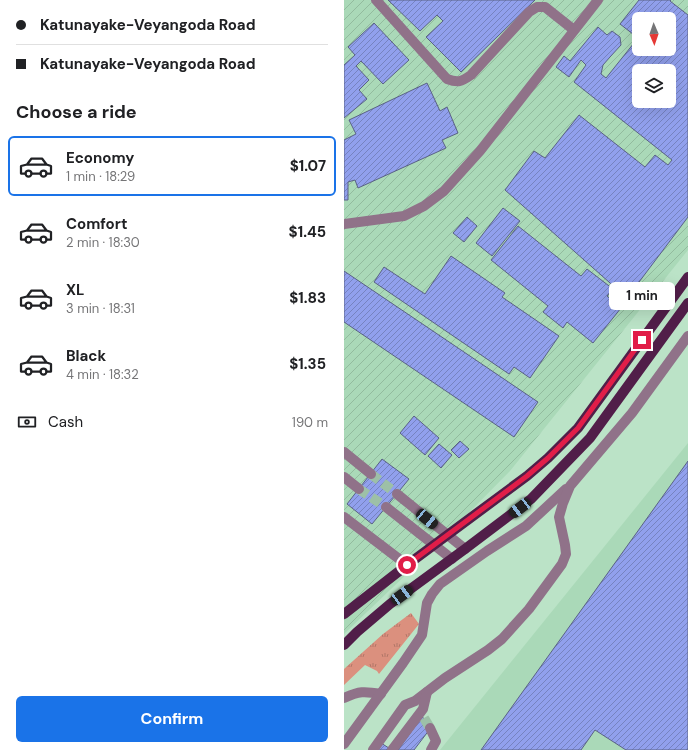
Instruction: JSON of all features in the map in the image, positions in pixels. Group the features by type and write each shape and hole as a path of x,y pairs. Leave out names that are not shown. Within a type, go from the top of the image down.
{"main road":[{"path":"344,614 527,476 548,458 578,428 688,277"},
{"path":"344,645 390,604 531,499 590,438 688,303"}],"lane":[{"path":"376,0 447,79 456,82 464,80 471,75 529,12 537,7 545,7 574,30"},
{"path":"344,224 404,216 424,206 444,191 480,151 598,0"},
{"path":"344,744 422,635 427,603 440,584 526,526 570,486 632,412 688,336"},
{"path":"344,452 371,474"},
{"path":"344,477 359,489"},
{"path":"373,750 405,705 415,701 444,678 488,650 502,639 529,609 562,564 566,554 559,517 562,503 570,486"},
{"path":"397,494 465,549"},
{"path":"386,507 452,559"},
{"path":"344,517 407,565"},
{"path":"344,698 355,693 367,691 381,694"},
{"path":"392,750 422,716 427,692"},
{"path":"430,728 436,741 431,750"}],"shaded area":[{"path":"344,0 688,0 688,250 510,471 437,545 344,634"},
{"path":"688,443 688,750 440,750"}],"green space":[{"path":"411,613 419,624 379,674 377,671 365,665 344,685 344,669 383,634"}],"building":[{"path":"388,0 535,0 461,72 426,37 443,21 437,15 420,31"},
{"path":"639,0 671,0 670,1 688,15 688,217 627,298 505,190 534,151 545,158 579,115 645,167 655,155 668,165 672,160 574,82 586,65 581,60 569,77 556,67 564,56 570,61 598,27 607,35 612,31 620,37 621,45 603,65 601,74 606,78 632,46 632,56 676,56 676,12 632,12 632,33 620,24"},
{"path":"374,23 409,60 383,84 361,61 356,66 369,80 359,90 367,99 344,118 344,65 355,55 348,47"},
{"path":"427,83 440,111 447,107 458,133 442,140 446,148 358,188 355,180 348,182 348,200 344,200 344,140 356,134 349,120"},
{"path":"503,208 520,221 492,256 476,243"},
{"path":"467,217 477,226 464,242 453,233"},
{"path":"518,226 581,276 587,269 613,289 607,296 621,308 593,343 567,322 563,328 543,312 548,306 491,260"},
{"path":"451,256 505,293 502,297 559,336 530,378 514,367 509,374 374,282 384,267 425,294"},
{"path":"344,271 538,402 514,437 344,322"},
{"path":"414,416 439,438 425,455 400,433"},
{"path":"460,441 469,449 459,458 451,450"},
{"path":"439,444 452,455 441,468 428,456"},
{"path":"382,459 409,479 372,524 347,504"},
{"path":"688,461 688,750 626,750 595,730 581,750 481,750"},
{"path":"422,717 433,725 414,750 398,750"},
{"path":"381,743 392,750 376,750"}],"tunnel":[{"path":"371,474 397,494"},
{"path":"359,489 386,507"},
{"path":"424,718 430,728"}],"route":[{"path":"407,565 527,476 548,458 578,428 642,340"}]}
